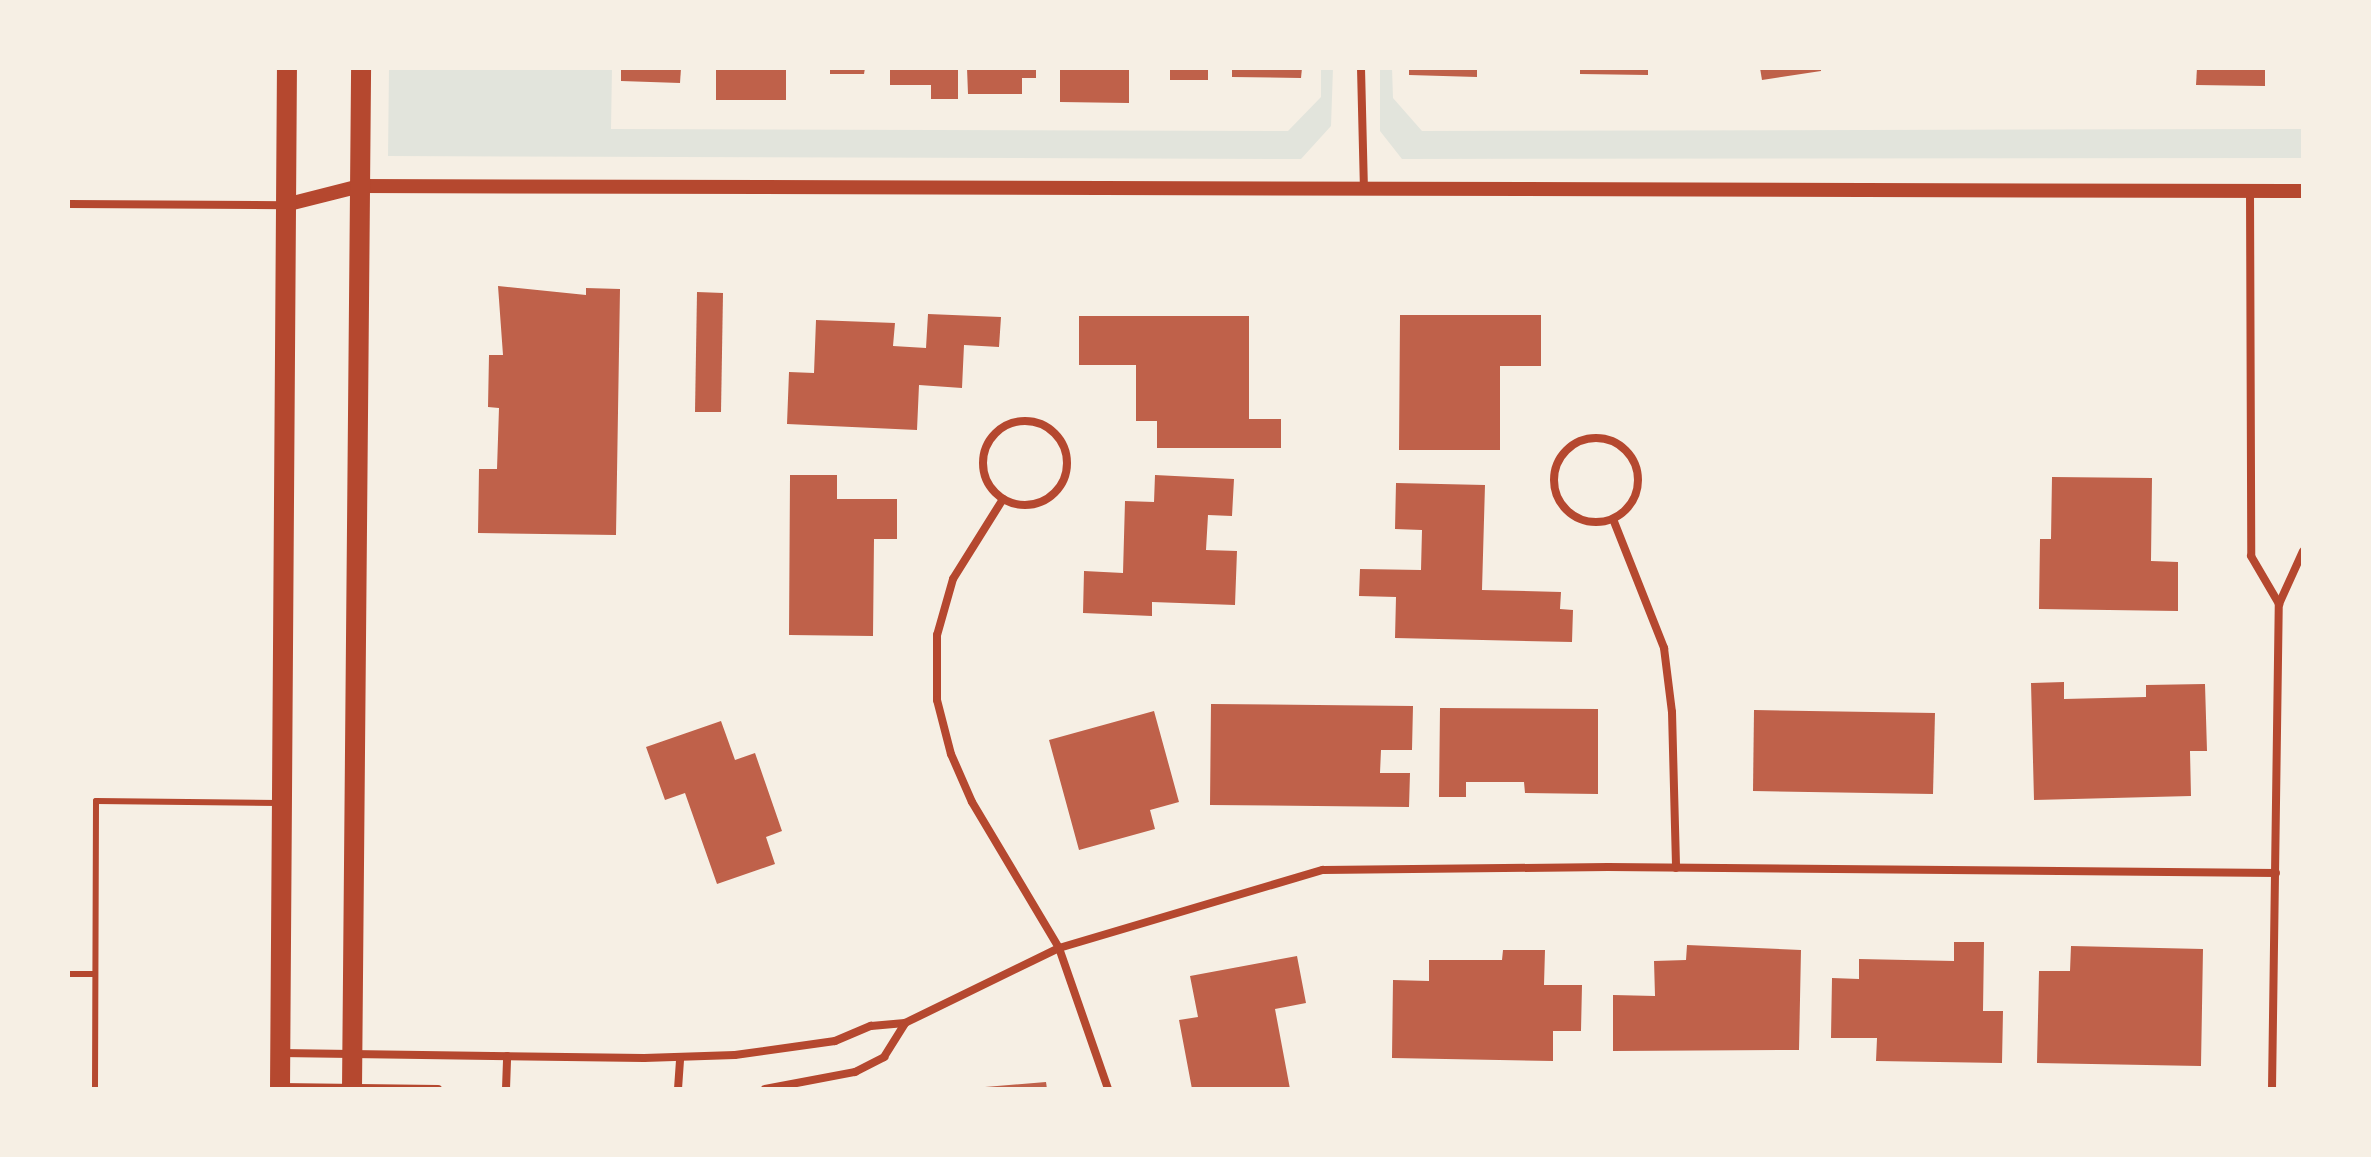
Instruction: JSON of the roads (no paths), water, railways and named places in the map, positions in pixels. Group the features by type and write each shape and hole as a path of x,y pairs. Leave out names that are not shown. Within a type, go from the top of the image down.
{"main road":[{"path":"280,1088 287,68"},
{"path":"352,1088 361,68"}],"street":[{"path":"1361,68 1364,187"},
{"path":"68,204 285,205 360,186 2303,191"},
{"path":"2250,191 2251,556 2279,604"},
{"path":"1014,423 1041,424 1062,442 1067,456 1063,482 1055,493 1030,505 1003,499 985,478 983,464 991,438 1014,423"},
{"path":"1587,439 1614,442 1633,461 1637,487 1624,511 1613,519 1585,521 1572,515 1556,493 1556,466 1574,444 1587,439"},
{"path":"1003,499 953,579 937,635 937,700 951,754 972,802 1059,948 1108,1089"},
{"path":"1613,519 1664,648 1672,712 1676,868"},
{"path":"2272,1089 2279,604 2303,551"},
{"path":"279,1053 680,1057 835,1041 871,1026 905,1023 1059,948 1323,870 1676,868 2276,873"},
{"path":"765,1089 855,1072 884,1057 905,1023"},
{"path":"506,1089 507,1056"},
{"path":"678,1089 680,1057"},
{"path":"280,1088 438,1089"}],"lane":[{"path":"95,1089 96,801 281,803"},
{"path":"68,974 95,974"}]}
